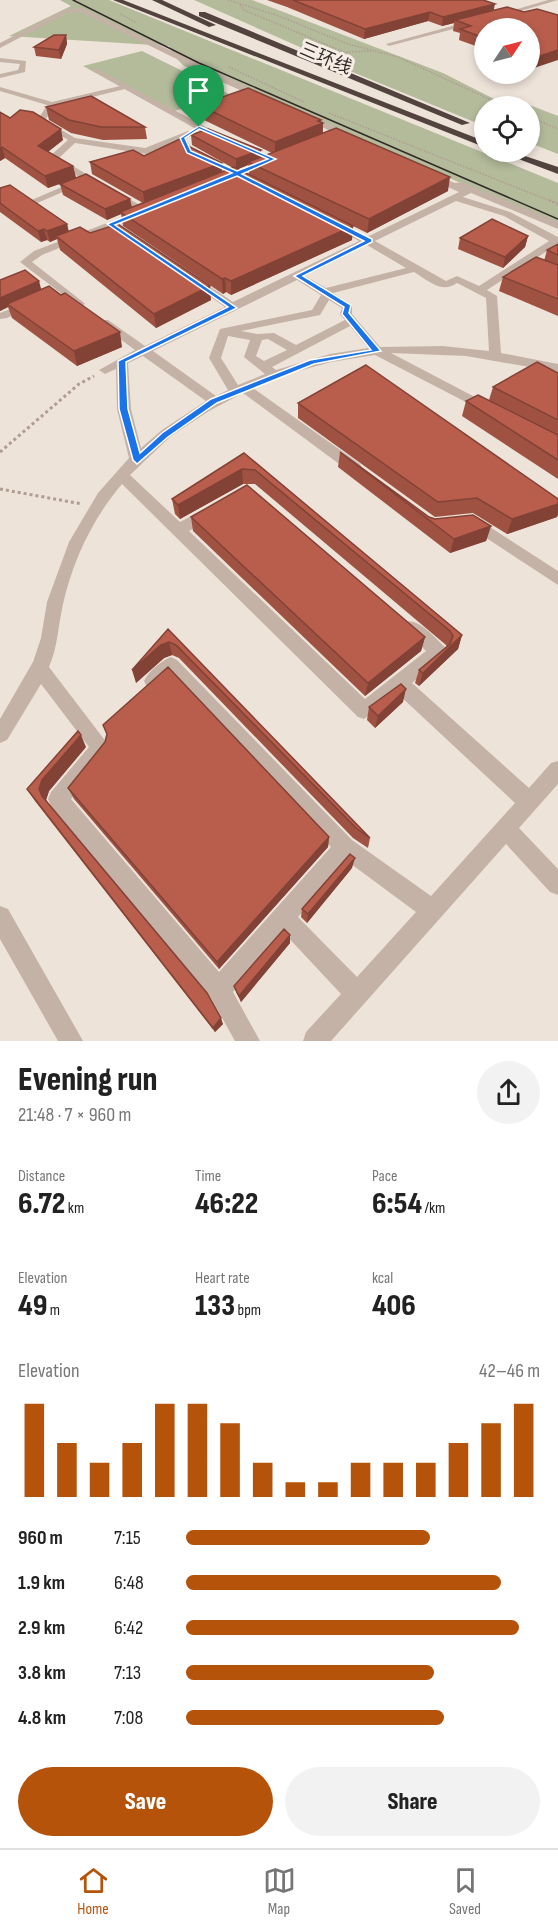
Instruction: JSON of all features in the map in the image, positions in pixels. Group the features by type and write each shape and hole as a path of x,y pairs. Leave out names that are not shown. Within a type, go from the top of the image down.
{"highway":[{"path":"117,0 474,140"},
{"name":"三环线","path":"157,0 474,140"},
{"name":"三环线","path":"170,0 474,127"},
{"path":"195,5 334,70"},
{"path":"540,154 558,161"},
{"path":"533,162 558,171"}],"street":[{"path":"489,18 555,0"},
{"path":"0,46 66,11 82,10 272,101"},
{"path":"389,44 474,22"},
{"path":"0,60 24,62 21,72 0,76"},
{"path":"94,69 199,127 277,157 232,176"},
{"path":"0,89 52,104 122,88"},
{"path":"239,96 250,92"},
{"path":"52,104 41,121 73,140 146,151 183,138 199,127"},
{"path":"293,110 358,143 337,135 328,137"},
{"path":"181,117 196,111"},
{"path":"183,138 189,152 232,176 256,183"},
{"path":"73,140 54,158 150,208 110,224 78,233 30,257 25,262 51,295 88,311"},
{"path":"105,370 467,192 425,172 512,211 557,240 479,290"},
{"path":"32,202 89,178"},
{"path":"455,198 512,211 558,226"},
{"path":"331,221 446,286 457,279 491,296 495,356"},
{"path":"110,224 120,231"},
{"path":"523,262 537,268"},
{"path":"224,331 316,313 326,293 417,268"},
{"path":"298,276 348,307 346,314 377,351 503,417"},
{"path":"188,277 234,308"},
{"path":"3,316 51,295"},
{"path":"98,318 214,401"},
{"path":"265,366 352,321"},
{"path":"198,325 257,338 270,335 294,349"},
{"path":"224,331 215,358 241,390 364,476"},
{"path":"257,338 250,357 265,366 275,376"},
{"path":"0,734 27,694 39,668 50,638 55,603 73,550 99,505 137,460 165,435 214,401 313,362 377,351 412,350 495,356 558,368"},
{"path":"122,361 124,409 137,460"},
{"path":"122,475 364,711 438,651 400,618"},
{"path":"179,530 222,505"},
{"path":"462,522 472,521 558,579"},
{"path":"142,692 171,665 345,847 432,910"},
{"path":"39,668 100,730 101,747 58,799 219,990 248,1041"},
{"path":"399,684 529,802"},
{"path":"315,1041 558,770"},
{"path":"506,828 558,884"},
{"path":"219,990 345,847"},
{"path":"0,917 71,1041"},
{"path":"284,917 357,994"}],"path":[{"path":"228,0 431,70 484,96"},
{"path":"241,4 238,8 344,52 372,51"},
{"path":"121,13 139,24"},
{"path":"223,65 245,73 312,106"},
{"path":"322,110 390,139 497,177 558,204"},
{"path":"540,121 558,129"},
{"path":"0,452 80,384 105,370"},
{"path":"0,489 61,502 99,505"}],"green space":[{"path":"60,0 109,0 474,149 474,162 506,162 558,183 558,224 184,66 169,46 9,36 71,6"},
{"path":"194,0 252,0 443,73 488,96 474,96 474,122 333,64"},
{"path":"142,51 229,94 168,113 83,66"},
{"path":"540,109 558,116 558,154 540,147"}],"building":[{"path":"293,0 483,0 495,4 443,17 430,12 365,29"},
{"path":"507,7 524,12 537,9 558,15 558,50 540,56 540,18 474,18 474,34 460,29 471,26 455,20"},
{"path":"54,35 66,35 59,50 34,47"},
{"path":"248,88 321,120 318,121 323,123 275,142 199,105"},
{"path":"91,96 145,127 101,127 69,120 46,107"},
{"path":"20,110 33,112 61,129 38,146 73,166 45,176 2,147 0,148 0,112 10,118"},
{"path":"336,128 450,177 369,219 248,162"},
{"path":"208,129 261,150 236,159 191,135"},
{"path":"180,139 184,144 222,163 143,192 90,162 133,150 144,156"},
{"path":"234,167 353,226 231,281 222,279 120,212"},
{"path":"86,174 130,199 105,209 60,184"},
{"path":"10,185 67,224 47,231 44,229 38,231 0,203 0,188"},
{"path":"492,219 528,236 505,257 460,238"},
{"path":"118,224 210,286 154,314 56,236 80,227 90,233"},
{"path":"558,244 558,255 547,250"},
{"path":"536,257 558,265 558,299 503,277"},
{"path":"25,270 39,281 0,298 0,280"},
{"path":"49,286 61,295 65,293 120,332 74,351 7,304"},
{"path":"537,362 558,373 558,420 493,387"},
{"path":"366,365 558,499 558,504 512,519 477,498 438,502 298,403"},
{"path":"478,395 558,435 558,460 466,401"},
{"path":"340,452 429,517 435,519 473,515 491,526 454,539"},
{"path":"244,453 462,635 423,673 419,670 450,644 453,636 450,631 255,470 242,469 178,505 172,499"},
{"path":"247,485 425,637 368,683 191,517"},
{"path":"168,629 370,838 356,828 176,645 169,642 161,645 132,670"},
{"path":"168,667 329,837 217,962 68,788 105,742 107,734 103,725"},
{"path":"401,684 406,689 378,716 369,707"},
{"path":"78,731 81,735 42,780 39,789 42,796 207,993 221,1018 213,1028 27,789"},
{"path":"350,854 355,858 308,914 302,909"},
{"path":"284,929 290,935 239,996 234,986"}],"tram line":[{"path":"73,0 199,63 558,219"}],"route":[{"path":"199,127 183,138 189,152 237,174 110,224 234,308 122,361 126,426 137,460 165,435 214,401 296,367 377,351 346,314 348,307 298,276 369,241 237,174 273,159 199,127"}]}
